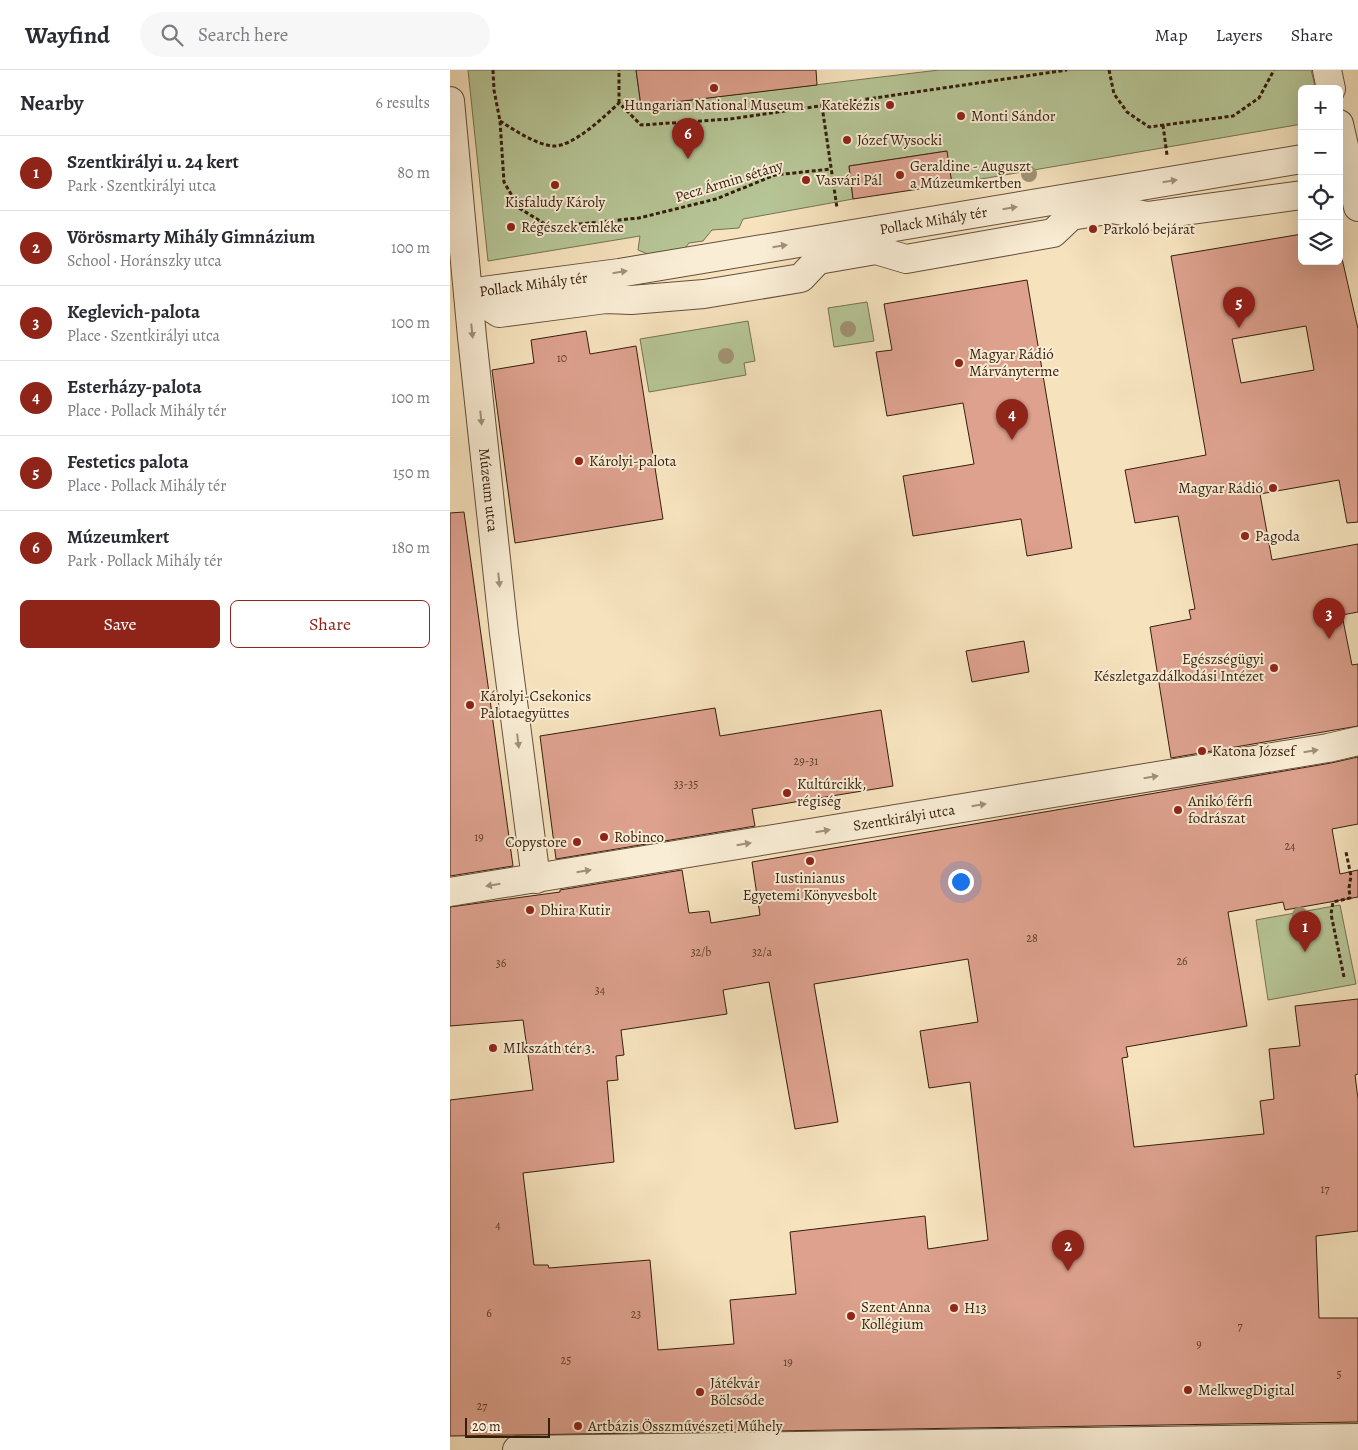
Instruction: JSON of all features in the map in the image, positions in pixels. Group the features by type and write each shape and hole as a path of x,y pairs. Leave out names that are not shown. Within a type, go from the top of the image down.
{"street":[{"path":"1327,70 1330,85"},
{"name":"Múzeum utca","path":"450,101 504,633 536,879"},
{"path":"1340,130 1358,207"},
{"name":"Pollack Mihály tér","path":"468,293 619,273 1298,160"},
{"name":"Pollack Mihály tér","path":"468,293 498,313 606,299 631,300 704,294 801,278 818,260 876,250 906,259 1053,233 1072,216 1113,209 1147,216 1298,196"},
{"name":"Szentkirályi utca","path":"450,892 1328,748 1358,741"},
{"path":"517,1450 1358,1438"}],"path":[{"path":"493,70 494,90 500,121 527,138 553,146 572,140 596,124 619,103"},
{"path":"619,70 619,103 641,125 730,119 1067,70"},
{"path":"1109,70 1114,94 1127,112 1149,127 1233,116 1259,98 1274,70"},
{"path":"822,106 842,236"},
{"name":"Pecz Ármin sétány","path":"500,121 504,182 519,208 550,227 639,218 716,199 775,175 831,169"},
{"path":"1344,976 1331,914 1333,902 1350,898 1351,876 1346,852"}],"green space":[{"path":"468,70 636,70 641,106 939,70 1311,70 1315,85 1298,85 1298,125 952,184 946,151 849,166 853,199 743,219 739,228 712,230 703,241 689,243 678,257 660,259 638,250 640,236 488,261"},
{"path":"867,302 874,341 834,347 828,308"},
{"path":"748,321 755,361 744,363 746,375 649,392 640,339"},
{"path":"1340,905 1356,984 1268,1000 1256,920"}],"building":[{"name":"Hungarian National Museum","path":"636,70 816,70 817,85 641,106"},
{"name":"Geraldine - Auguszt a Múzeumkertben","path":"947,151 952,184 853,199 849,166"},
{"path":"1298,235 1298,265 1343,265 1343,263 1358,329 1358,522 1347,523 1339,480 1260,494 1272,560 1358,544 1358,612 1342,615 1352,665 1358,664 1358,726 1171,758 1150,627 1191,619 1189,610 1195,609 1178,516 1135,523 1125,470 1206,455 1171,256","holes":["1306,326 1314,370 1241,383 1232,339"]},
{"path":"1027,280 1072,548 1027,556 1021,519 913,536 903,476 974,464 963,403 887,416 876,352 892,350 884,304"},
{"name":"Károlyi-palota","path":"586,331 590,354 636,346 663,519 515,543 492,370 534,363 531,340"},
{"path":"464,512 513,866 450,876 450,513"},
{"path":"1024,641 1029,672 972,682 966,651"},
{"path":"715,708 720,736 881,710 893,786 752,809 755,826 556,859 540,736"},
{"path":"1358,757 1358,824 1332,829 1340,874 1358,870 1358,897 1285,910 1283,902 1228,912 1247,1026 1126,1047 1128,1057 1122,1058 1134,1147 1264,1134 1260,1101 1274,1099 1269,1049 1300,1046 1295,1006 1358,999 1358,1074 1355,1075 1358,1099 1358,1231 1316,1236 1319,1318 1358,1318 1358,1422 450,1436 450,1100 533,1090 523,1020 450,1026 450,907 560,892 560,890 682,870 689,913 709,911 711,923 760,915 752,862","holes":["968,959 978,1022 920,1031 929,1088 970,1082 988,1240 928,1249 925,1216 790,1232 796,1294 730,1300 734,1344 658,1350 650,1260 549,1268 548,1265 534,1265 523,1173 614,1162 607,1081 618,1080 616,1056 624,1055 621,1030 727,1014 723,990 769,982 795,1129 838,1122 814,984"]}],"place":[{"name":"Hungarian National Museum","path":"714,88"},
{"name":"Katekézis","path":"890,105"},
{"name":"Monti Sándor","path":"961,116"},
{"name":"Józef Wysocki","path":"847,140"},
{"name":"Múzeumkert","path":"688,159"},
{"name":"Geraldine - Auguszt a Múzeumkertben","path":"900,175"},
{"name":"Vasvári Pál","path":"806,180"},
{"name":"Kisfaludy Károly","path":"555,185"},
{"name":"Régészek emléke","path":"511,227"},
{"name":"Parkoló bejárat","path":"1093,229"},
{"name":"Festetics palota","path":"1239,328"},
{"name":"Magyar Rádió Márványterme","path":"959,363"},
{"name":"Esterházy-palota","path":"1012,440"},
{"name":"Károlyi-palota","path":"579,461"},
{"name":"Magyar Rádió","path":"1273,488"},
{"name":"Pagoda","path":"1245,536"},
{"name":"Keglevich-palota","path":"1329,639"},
{"name":"Egészségügyi Készletgazdálkodási Intézet","path":"1274,668"},
{"name":"Károlyi-Csekonics Palotaegyüttes","path":"470,705"},
{"name":"Katona József","path":"1202,751"},
{"name":"Kultúrcikk, régiség","path":"787,793"},
{"name":"Anikó férfi fodrászat","path":"1178,810"},
{"name":"Robinco","path":"604,837"},
{"name":"Copystore","path":"577,842"},
{"name":"Iustinianus Egyetemi Könyvesbolt","path":"810,861"},
{"name":"Dhira Kutir","path":"530,910"},
{"name":"Szentkirályi u. 24 kert","path":"1305,952"},
{"name":"MIkszáth tér 3.","path":"493,1048"},
{"name":"Vörösmarty Mihály Gimnázium","path":"1068,1271"},
{"name":"H13","path":"954,1308"},
{"name":"Szent Anna Kollégium","path":"851,1316"},
{"name":"MelkwegDigital","path":"1188,1390"},
{"name":"Játékvár Bölcsőde","path":"700,1392"},
{"name":"Artbázis Összművészeti Műhely","path":"578,1426"}]}
